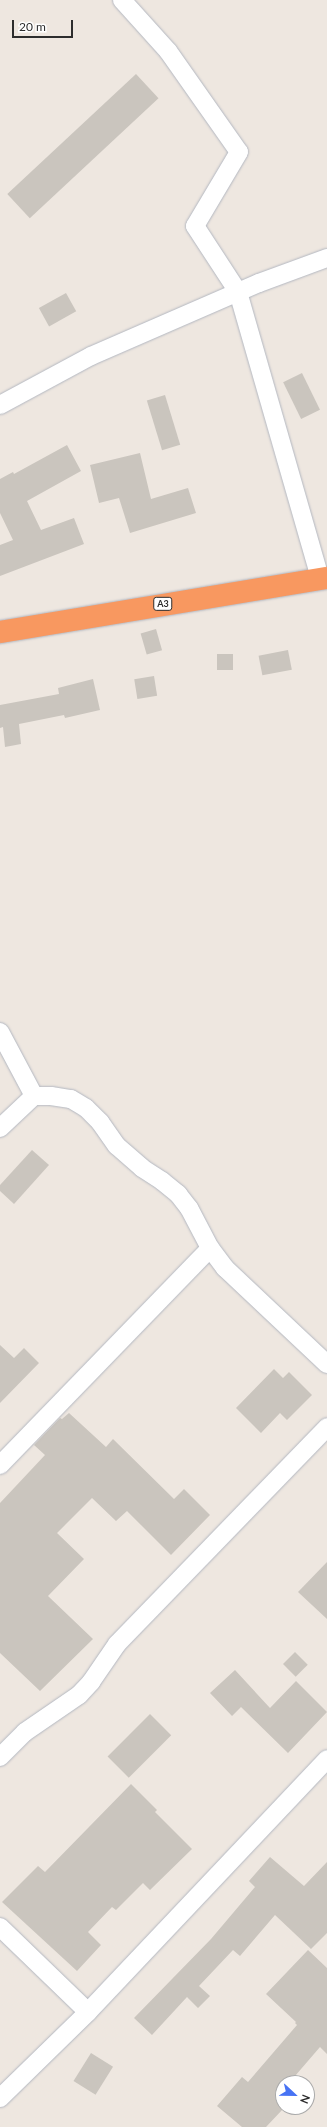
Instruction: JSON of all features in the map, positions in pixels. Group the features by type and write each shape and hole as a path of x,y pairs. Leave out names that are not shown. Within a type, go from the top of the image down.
{"highway":[{"name":"A3","path":"0,632 324,578"}],"street":[{"path":"122,0 168,51 239,152 195,226 238,292 324,578"},
{"path":"0,405 90,356 238,292 327,258"},
{"path":"0,1032 34,1096"},
{"path":"0,1128 34,1096 51,1096 71,1099 86,1108 100,1122 118,1146 142,1168 178,1194 189,1208 210,1248 225,1268 327,1364"},
{"path":"0,1464 210,1248"},
{"path":"0,1757 25,1732 79,1696 91,1682 117,1644 327,1427"},
{"path":"0,2098 88,2012 327,1759"},
{"path":"306,1781 327,1778"},
{"path":"0,1927 88,2012"}],"building":[{"path":"136,74 159,98 30,218 7,194"},
{"path":"66,293 76,311 49,326 39,308"},
{"path":"302,373 320,410 301,419 283,382"},
{"path":"165,395 180,445 162,450 147,401"},
{"path":"67,445 81,471 27,501 41,530 74,518 84,544 0,576 0,545 13,540 0,513 0,479 13,472 14,474"},
{"path":"140,453 151,499 188,488 196,513 130,533 119,498 99,503 90,465"},
{"path":"156,629 162,650 147,655 141,633"},
{"path":"288,650 292,670 262,675 259,656"},
{"path":"217,654 233,654 233,670 217,670"},
{"path":"154,676 157,696 137,699 134,679"},
{"path":"93,679 100,710 65,718 64,715 19,724 21,744 5,747 3,727 0,728 0,705 59,694 58,688"},
{"path":"32,1150 49,1165 14,1204 0,1191 0,1185"},
{"path":"0,1345 14,1358 24,1348 39,1363 0,1403"},
{"path":"274,1369 283,1378 289,1372 312,1395 287,1420 280,1413 261,1433 236,1408"},
{"path":"69,1413 106,1447 113,1439 174,1499 184,1489 210,1515 171,1555 127,1511 116,1521 92,1498 57,1533 84,1559 48,1596 93,1639 40,1691 0,1653 0,1503 45,1455 34,1445 60,1418 62,1419"},
{"path":"327,1562 327,1619 298,1592"},
{"path":"295,1652 308,1665 296,1677 283,1664"},
{"path":"235,1670 270,1708 296,1681 327,1712 288,1753 241,1707 232,1716 210,1693"},
{"path":"150,1714 171,1735 129,1778 108,1756"},
{"path":"131,1784 157,1810 155,1812 192,1849 150,1890 143,1883 116,1910 112,1907 88,1932 101,1945 77,1971 2,1902 38,1866 45,1872"},
{"path":"270,1857 304,1886 327,1862 327,1933 311,1949 275,1915 240,1956 233,1950 199,1986 210,1996 198,2008 187,1997 152,2035 134,2018 211,1939 255,1887 249,1881"},
{"path":"308,1950 327,1968 327,2054 320,2047 296,2075 275,2075 275,2115 277,2115 266,2127 242,2127 217,2106 242,2077 248,2082 297,2025 295,2023 296,2022 266,1994"},
{"path":"91,2053 113,2067 96,2095 74,2081"}]}
